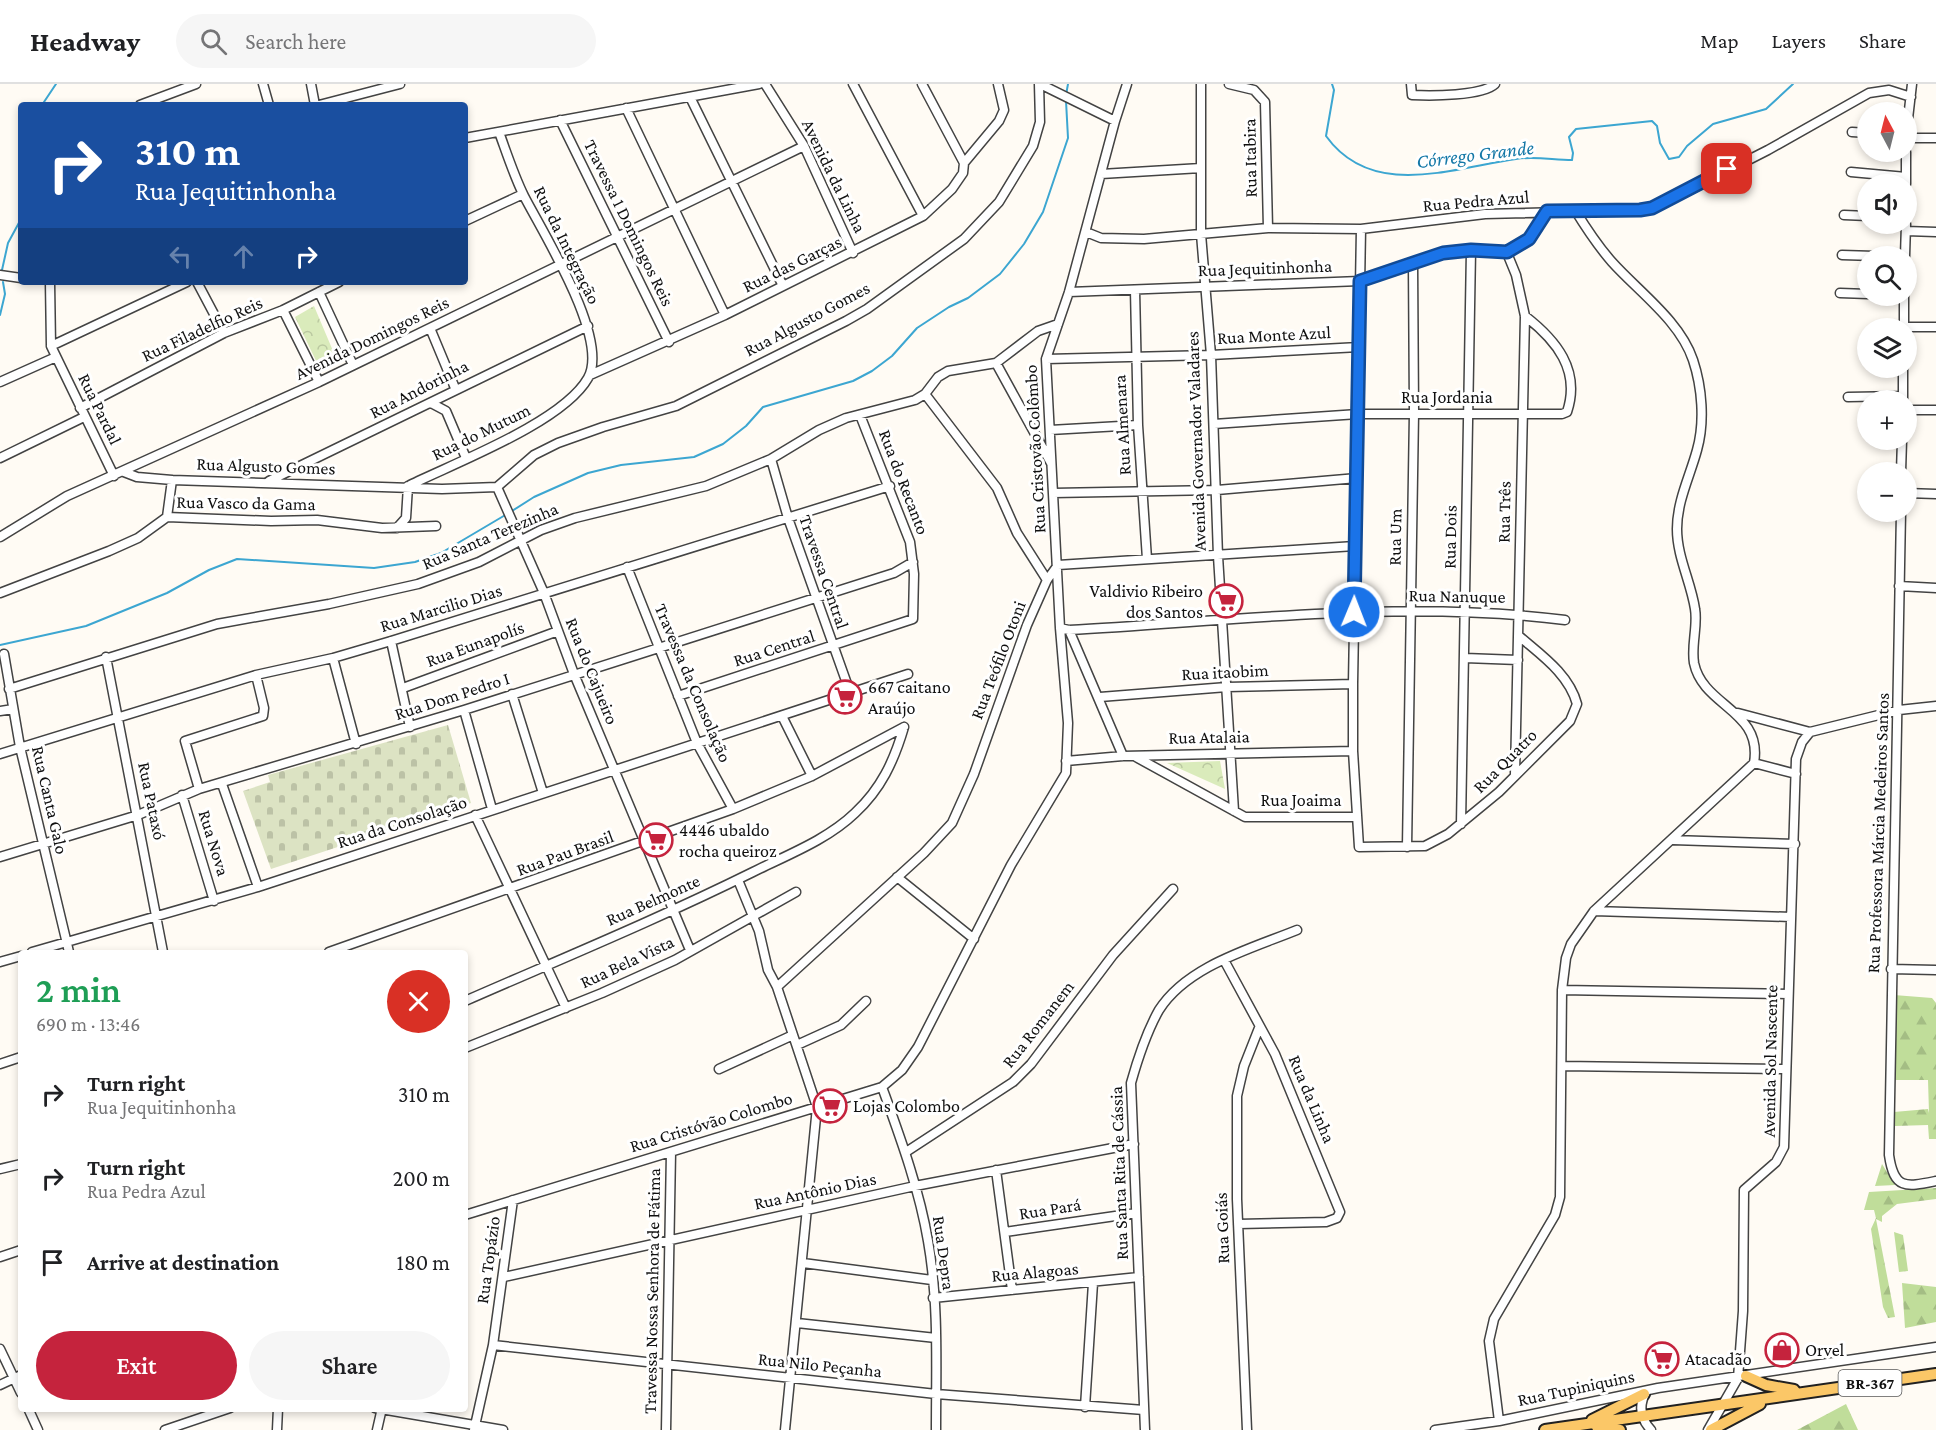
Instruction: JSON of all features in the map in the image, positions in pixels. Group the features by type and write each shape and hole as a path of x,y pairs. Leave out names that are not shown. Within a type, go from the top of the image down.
{"main road":[{"name":"BR-367","path":"1545,1430 1768,1400 1803,1391 1936,1374"},
{"path":"1742,1377 1803,1391"},
{"path":"1581,1425 1646,1392"},
{"path":"1709,1430 1768,1400"},
{"path":"1581,1425 1620,1430"}],"street":[{"path":"148,102 196,84"},
{"path":"263,84 267,102"},
{"path":"311,84 314,102"},
{"path":"331,102 400,84"},
{"path":"468,137 759,84"},
{"name":"Avenida da Linha","path":"765,84 804,146 853,252"},
{"path":"853,84 923,216"},
{"path":"922,84 964,163"},
{"name":"Rua das Garças","path":"590,375 726,315 923,216 951,189 963,173 964,163 999,121 1004,110 998,84"},
{"path":"1039,84 1115,121"},
{"name":"Rua Algusto Gomes","path":"497,487 534,454 558,442 603,426 676,406 846,321 867,309 964,240 999,202 1034,146 1040,122 1039,84"},
{"name":"Rua Cristovão Colômbo","path":"1066,761 1068,723 1065,629 1053,494 1046,359 1069,292 1127,84"},
{"name":"Avenida Governador Valadares","path":"1201,84 1201,234 1211,355 1221,621 1234,811"},
{"name":"Rua Itabira","path":"1229,84 1257,92 1266,107 1268,228"},
{"path":"1411,84 1412,94 1452,88 1480,92 1495,84"},
{"path":"1910,102 1912,84"},
{"name":"Rua Pedra Azul","path":"1086,232 1101,238 1118,239 1268,228 1361,229 1485,214 1640,210 1652,208 1768,150 1881,87 1911,98"},
{"path":"690,97 783,286"},
{"path":"626,108 726,315"},
{"name":"Travessa 1 Domingos Reis","path":"560,120 669,342"},
{"name":"Rua da Integração","path":"499,132 523,194 588,326 592,358 590,375"},
{"path":"1852,132 1857,133"},
{"path":"1917,137 1936,138"},
{"name":"Avenida Domingos Reis","path":"0,537 68,496 319,382 804,146"},
{"path":"1101,174 1201,168"},
{"path":"1851,172 1863,174"},
{"path":"468,220 523,194"},
{"path":"1499,1421 1489,1341 1494,1319 1555,1215 1560,1197 1562,990 1571,944 1594,911 1754,764 1756,751 1751,732 1737,713 1707,689 1695,666 1696,611 1680,556 1677,529 1680,507 1702,429 1701,398 1693,360 1678,332 1610,260 1575,210"},
{"path":"1507,252 1529,239 1547,211"},
{"path":"1844,215 1857,216"},
{"path":"1357,817 1353,751 1353,684 1361,229"},
{"path":"1917,229 1936,232"},
{"name":"Rua Jequitinhonha","path":"1069,292 1360,281 1443,253 1471,250 1507,252"},
{"name":"Rua Dois","path":"1461,824 1471,250"},
{"name":"Rua Três","path":"1507,252 1516,275 1525,316 1515,774"},
{"path":"1842,255 1857,255"},
{"name":"Rua Um","path":"1407,848 1414,413 1413,263"},
{"path":"0,275 18,278"},
{"path":"50,285 51,346 181,285"},
{"path":"199,285 224,333"},
{"name":"Rua Filadelfio Reis","path":"80,408 224,333 283,310 333,285"},
{"name":"Rua Almenara","path":"1135,290 1138,425 1147,560"},
{"path":"319,292 353,365"},
{"path":"1840,294 1857,294"},
{"path":"283,310 319,382"},
{"name":"Rua Jordania","path":"1214,424 1358,414 1562,414 1567,412 1570,395 1569,367 1561,350 1545,331 1525,316"},
{"name":"Rua Santa Terezinha","path":"9,689 106,657 227,622 329,604 418,584 479,562 541,530 575,518 607,508 692,491 771,459 819,430 846,418 908,403 925,394 938,377 948,371 996,363 1038,331 1058,324"},
{"name":"Rua Andorinha","path":"266,483 431,403 455,388 588,326"},
{"path":"1917,328 1936,327"},
{"path":"430,328 455,388"},
{"name":"Rua Pardal","path":"51,346 114,476"},
{"name":"Rua Monte Azul","path":"1046,359 1211,355 1359,347"},
{"path":"0,382 56,357"},
{"path":"996,363 1051,463"},
{"name":"Rua do Mutum","path":"408,486 545,419 590,375"},
{"path":"925,394 997,488 1017,533 1047,580"},
{"path":"1848,397 1857,397"},
{"path":"431,403 446,411 466,458"},
{"path":"1917,410 1936,410"},
{"name":"Rua do Recanto","path":"860,415 890,486 910,542 913,562 913,619"},
{"path":"0,459 84,417"},
{"path":"1050,430 1138,425"},
{"name":"Travessa Central","path":"771,459 788,519 851,695"},
{"name":"Rua Algusto Gomes","path":"124,472 138,477 172,480 408,486"},
{"path":"1053,494 1217,490 1357,478"},
{"path":"167,517 172,480"},
{"path":"398,528 406,518 408,486 442,489 497,487"},
{"name":"Rua Marcilio Dias","path":"0,754 255,675 333,658 391,641 890,486"},
{"name":"Rua do Cajueiro","path":"497,487 544,593 574,674 690,950"},
{"path":"1917,493 1936,494"},
{"name":"Rua Vasco da Gama","path":"0,593 138,538 167,517 271,522 317,520 359,526 398,528 436,526"},
{"name":"Rua Professora Márcia Medeiros Santos","path":"1901,522 1889,1155 1893,1176 1901,1183 1908,1186 1936,1181"},
{"path":"1058,565 1355,546"},
{"name":"Rua Dom Pedro I","path":"0,857 138,815 199,789 356,744 894,573 913,562"},
{"name":"Rua Teófilo Otoni","path":"777,987 944,834 957,814 1027,625 1047,580 1058,565"},
{"name":"Travessa da Consolação","path":"627,567 697,743 733,809"},
{"path":"1899,586 1936,588"},
{"name":"Rua Nanuque","path":"1065,629 1354,612 1518,614 1565,620"},
{"name":"Rua Central","path":"678,696 913,619"},
{"path":"1065,629 1100,697 1123,756"},
{"name":"Rua Eunapolís","path":"403,688 558,631"},
{"name":"Rua Quatro","path":"1357,817 1359,848 1425,846 1461,824 1570,721 1577,704 1571,688 1560,674 1519,636"},
{"path":"391,641 410,727"},
{"name":"Rua Canta Galo","path":"4,654 20,747 69,950"},
{"name":"Rua Pataxó","path":"106,657 163,950"},
{"path":"333,658 356,744"},
{"path":"1465,658 1518,660"},
{"path":"812,776 782,716 851,695 908,674"},
{"path":"199,789 185,741 263,716 264,708 255,675"},
{"name":"Rua itaobim","path":"1100,697 1227,687 1353,684"},
{"path":"512,694 543,793"},
{"path":"1737,713 1810,732 1899,710 1936,706"},
{"path":"0,711 13,709"},
{"path":"464,710 492,809"},
{"name":"Rua da Consolação","path":"38,950 258,887 782,716"},
{"name":"Rua Pau Brasil","path":"335,950 733,809 812,776 904,727"},
{"name":"Rua Belmonte","path":"468,1000 674,910 806,846 854,814 881,784 892,763 904,727"},
{"name":"Avenida Sol Nascente","path":"1742,1377 1743,1195 1747,1186 1776,1162 1784,1147 1796,759 1802,742 1810,732"},
{"name":"Rua Atalaia","path":"1066,761 1123,756 1353,751"},
{"name":"Rua Joaima","path":"1134,756 1245,817 1357,817"},
{"name":"Rua Cristóvão Colombo","path":"468,1214 882,1087 902,1070 918,1047 1011,865 1063,782 1066,761"},
{"path":"1754,764 1796,774"},
{"path":"222,784 258,887"},
{"name":"Rua Nova","path":"182,795 214,900"},
{"path":"475,815 566,1008"},
{"path":"1673,840 1795,844"},
{"path":"897,877 974,939"},
{"path":"738,880 751,917 759,931 768,970 777,987 817,1107 785,1430"},
{"name":"Rua Romanem","path":"906,1152 971,1111 1019,1076 1031,1064 1113,955 1173,889"},
{"name":"Rua Bela Vista","path":"468,1047 566,1008 675,960 795,892"},
{"path":"1594,911 1791,917"},
{"name":"Rua Santa Rita de Cássia","path":"1145,1430 1131,1083 1139,1055 1155,1019 1174,992 1224,960 1296,930"},
{"path":"0,962 18,957"},
{"name":"Rua da Linha","path":"1224,960 1258,1028 1275,1054 1340,1212 1332,1220 1315,1223 1238,1224"},
{"path":"1891,969 1936,970"},
{"path":"1562,990 1787,994"},
{"path":"797,1045 841,1025 866,1001"},
{"name":"Rua Goiás","path":"1247,1430 1238,1224 1237,1096 1244,1066 1258,1028"},
{"path":"719,1069 793,1035"},
{"path":"0,1064 18,1058"},
{"path":"1562,1066 1786,1069"},
{"name":"Rua Depra","path":"882,1087 906,1152 928,1239 936,1338 936,1430"},
{"name":"Rua Antônio Dias","path":"504,1277 915,1186 1134,1144"},
{"name":"Travessa Nossa Senhora de Fátima","path":"666,1430 670,1152"},
{"path":"0,1169 18,1165"},
{"path":"996,1170 1012,1290"},
{"name":"Rua Topázio","path":"474,1428 493,1345 513,1200"},
{"name":"Rua Pará","path":"1005,1232 1136,1213"},
{"path":"0,1257 18,1251"},
{"path":"803,1263 932,1280"},
{"name":"Rua Alagoas","path":"933,1298 1139,1277"},
{"path":"1085,1407 1093,1283"},
{"path":"797,1323 936,1338"},
{"name":"Rua Nilo Peçanha","path":"493,1345 936,1394 1144,1410"},
{"name":"Rua Tupiniquins","path":"1436,1430 1499,1421 1646,1392 1936,1347"},
{"path":"0,1349 17,1377 0,1385"},
{"path":"1709,1430 1742,1377"},
{"path":"1646,1392 1641,1416 1651,1430"},
{"path":"30,1412 38,1430"},
{"path":"165,1430 218,1412"},
{"path":"277,1430 279,1412"},
{"path":"377,1430 380,1412"},
{"path":"395,1412 474,1428 503,1430"}],"green space":[{"path":"314,306 336,358 319,367 295,317"},
{"path":"448,725 471,803 271,869 243,791 270,782 268,775"},
{"path":"1220,761 1225,789 1167,763"},
{"path":"1894,995 1932,998 1936,1003 1936,1139 1929,1139 1928,1125 1895,1126 1894,1112 1928,1109 1929,1113 1928,1080 1893,1080"},
{"path":"1882,1164 1895,1185 1875,1186"},
{"path":"1936,1188 1936,1199 1897,1204 1882,1216 1882,1222 1876,1219 1895,1317 1888,1318 1883,1307 1871,1229 1876,1218 1874,1210 1864,1210 1869,1192"},
{"path":"1894,1232 1903,1235 1908,1271 1899,1272"},
{"path":"1902,1283 1936,1287 1936,1322 1905,1328"},
{"path":"1846,1404 1858,1430 1797,1430"}],"waterway":[{"name":"Córrego Grande","path":"44,102 56,84"},
{"path":"1066,95 1068,84"},
{"name":"Córrego Grande","path":"1332,84 1334,90 1326,136 1345,156 1366,168 1389,174 1414,175 1440,173 1523,158 1572,160 1573,153 1569,137 1576,129 1652,121 1657,126 1660,143 1669,159 1679,157 1687,146 1713,124 1766,109 1793,84"},
{"path":"512,511 534,497 588,473 621,465 694,457 723,444 746,426 763,407 853,381 872,371 892,356 917,328 949,307 968,298 1000,274 1024,244 1043,212 1068,138 1066,101"},
{"name":"Córrego Grande","path":"2,270 8,243 18,225"},
{"name":"Córrego Grande","path":"0,315 5,294 3,282"},
{"path":"0,645 86,626 167,593 209,570 237,559 374,568 415,562 441,553 507,514"}],"place":[{"name":"Valdivio Ribeiro dos Santos","path":"1226,601"},
{"name":"667 caitano Araújo","path":"845,697"},
{"name":"4446 ubaldo rocha queiroz","path":"656,840"},
{"name":"Lojas Colombo","path":"830,1106"},
{"name":"Orvel","path":"1782,1350"},
{"name":"Atacadão","path":"1662,1359"}],"route":[{"path":"1354,612 1360,281 1443,253 1471,250 1507,252 1529,239 1547,211 1652,208 1727,169"}]}
